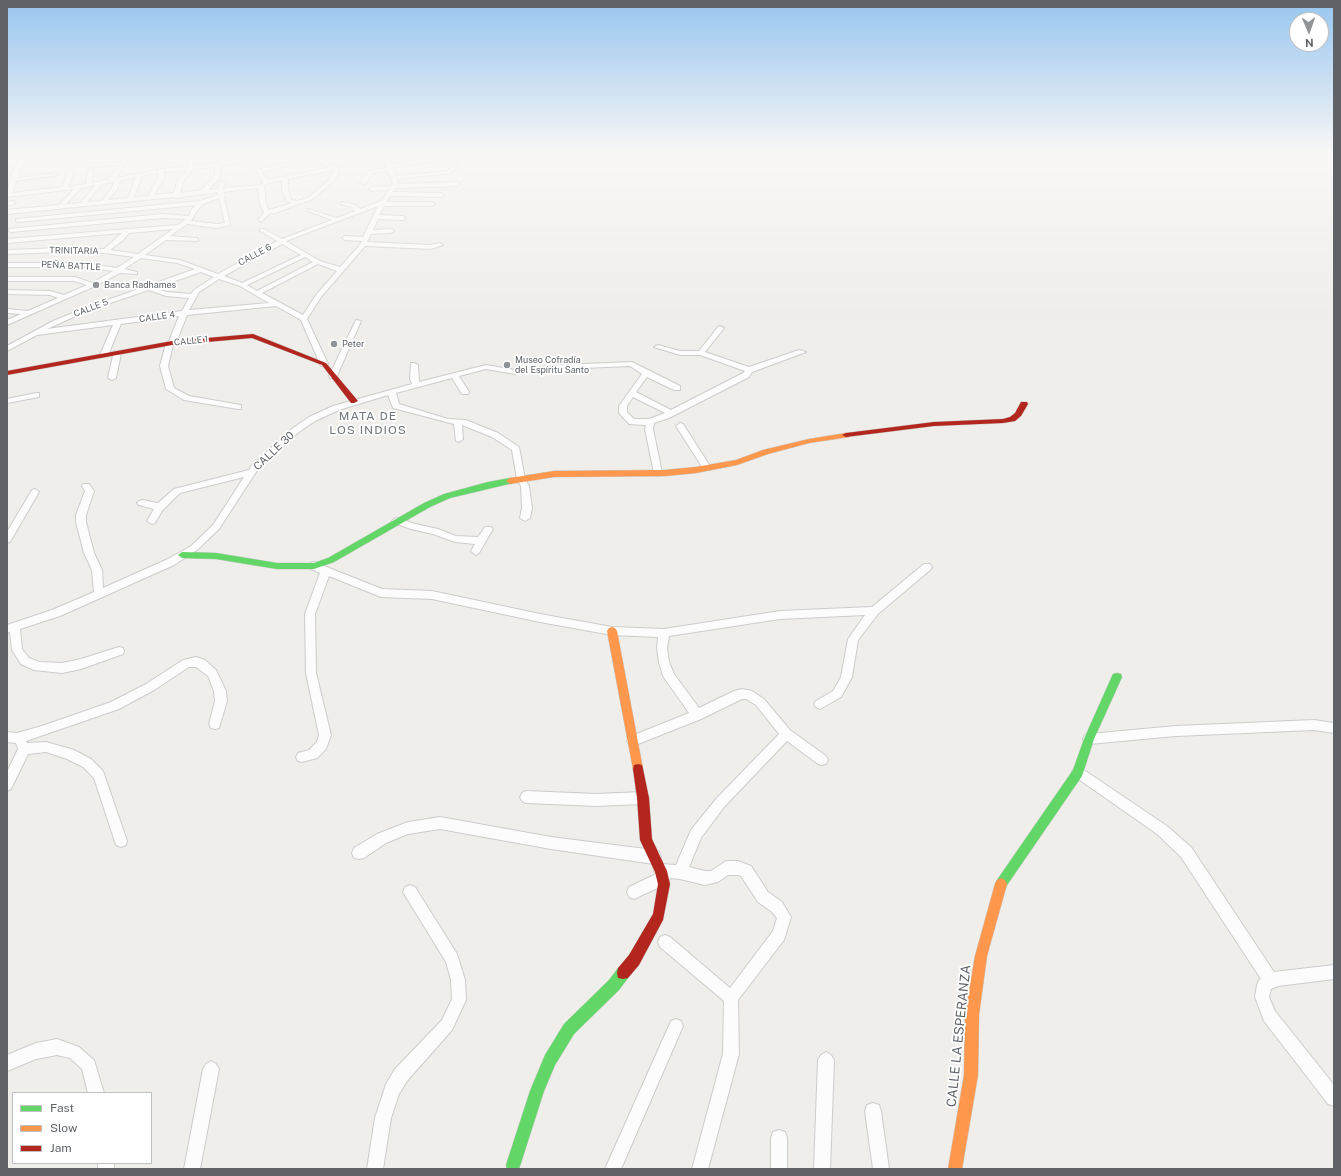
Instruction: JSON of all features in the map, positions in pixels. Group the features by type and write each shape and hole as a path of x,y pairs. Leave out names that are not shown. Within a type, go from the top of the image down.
{"street":[{"path":"7,212 39,209"},
{"path":"18,220 138,209"},
{"path":"7,324 63,297 93,285 120,270 186,222 195,209"},
{"path":"9,233 162,216 186,222 217,226 228,224 225,209"},
{"path":"261,220 266,212 265,209"},
{"path":"266,212 273,212 282,209"},
{"name":"CALLE 6","path":"238,406 187,398 170,389 164,366 171,343 184,313 196,291 219,276 282,241 362,209"},
{"path":"354,401 324,364 304,319 318,296 342,270 364,242 379,209"},
{"path":"9,233 27,210"},
{"path":"310,210 336,219"},
{"path":"374,220 401,220"},
{"path":"7,241 127,231 186,222"},
{"path":"262,230 318,262 342,270"},
{"path":"105,251 122,239 127,231"},
{"path":"369,232 391,231"},
{"path":"166,238 196,240"},
{"path":"345,238 364,242 431,248 440,245"},
{"name":"TRINITARIA","path":"7,252 62,250 105,251 178,261 242,285 304,319"},
{"path":"242,285 305,255"},
{"path":"258,293 318,262"},
{"name":"PEÑA BATTLE","path":"7,265 78,265 135,273"},
{"name":"CALLE 5","path":"7,349 55,322 148,287 202,269"},
{"path":"7,279 75,279 93,285"},
{"path":"148,287 166,294 194,296"},
{"path":"7,292 50,293 63,297"},
{"name":"CALLE 4","path":"36,333 184,313 279,304"},
{"path":"7,311 28,313"},
{"path":"333,376 358,321"},
{"path":"104,355 118,322"},
{"path":"701,353 720,328"},
{"name":"CALLE 1","path":"7,374 171,343 256,336 324,364"},
{"path":"658,347 680,353 701,353 749,370 802,352"},
{"path":"112,378 117,353"},
{"name":"CALLE 30","path":"11,627 56,612 99,594 194,548 216,527 251,472 269,454 296,430 312,420 354,401 486,367 515,372 559,367 632,364 677,388"},
{"path":"414,365 414,379 416,385"},
{"path":"646,372 623,406 623,413 632,422 650,422 671,413 746,375 749,370"},
{"path":"454,375 466,392"},
{"path":"391,391 396,406 448,421 463,422 495,435 516,449 521,479 525,486 527,508 525,518"},
{"path":"632,393 671,413"},
{"path":"7,401 36,396"},
{"path":"182,555 216,556 277,566 314,566 331,560 397,521 447,496 488,485 554,474 658,473 706,468 737,462 766,452 802,443 876,430 934,424 1003,421 1012,419 1018,414 1024,404"},
{"path":"458,421 459,439"},
{"path":"650,422 649,429 658,473"},
{"path":"680,426 706,468"},
{"path":"152,521 160,508 177,492 200,486 208,482 219,481 251,472"},
{"path":"86,486 90,491 81,515 81,522 89,553 97,570 99,594"},
{"path":"7,540 35,492"},
{"path":"142,504 160,508"},
{"path":"397,521 414,527 435,531 454,539 480,541"},
{"path":"476,551 480,541 488,529"},
{"path":"314,566 381,593 432,595 540,618 612,630 664,633 780,615 874,611"},
{"path":"820,704 837,694 846,677 853,639 874,611 927,566"},
{"path":"302,757 313,754 322,745 325,736 311,673 310,614 326,571"},
{"path":"11,627 17,650 25,662 38,667 62,668 81,664 119,651"},
{"path":"516,1168 537,1091 550,1060 569,1029 614,985 634,960 659,916 664,892 662,875 646,840 643,798 612,630"},
{"path":"664,633 662,648 664,662 669,676 697,715"},
{"path":"24,749 12,737 115,706 150,687 187,663 201,663 212,673 220,691 221,701 215,724"},
{"name":"CALLE LA ESPERANZA","path":"955,1169 971,1075 972,1015 981,956 990,916 999,886 1078,772 1089,739 1117,677"},
{"path":"633,741 697,715 734,696 748,694 760,702 786,734 822,760"},
{"path":"1089,739 1176,731 1314,725 1334,728"},
{"path":"680,872 696,834 725,798 786,734"},
{"path":"24,749 46,747 70,754 87,763 99,775 121,841"},
{"path":"7,785 24,749"},
{"path":"1078,772 1162,830 1186,852 1272,982"},
{"path":"526,797 596,800 643,798"},
{"path":"359,853 382,838 408,828 440,823 551,843 654,857"},
{"path":"634,892 662,875 680,872 705,878 713,876 726,868 746,871 763,897 777,907 784,917 779,935 731,998 731,1054 700,1169"},
{"path":"375,1169 385,1111 392,1090 401,1075 447,1025 459,1000 458,980 452,959 410,892"},
{"path":"665,942 731,998"},
{"path":"1334,972 1272,982 1264,985 1262,997 1269,1016 1334,1098"},
{"path":"613,1169 676,1026"},
{"path":"7,1062 36,1051 57,1047 74,1052 89,1065 96,1092"},
{"path":"822,1169 826,1060"},
{"path":"192,1169 211,1069"},
{"path":"873,1111 881,1169"},
{"path":"779,1138 779,1169"}],"traffic: fast":[{"path":"182,555 216,556 277,566 314,566 331,560 427,505 447,496 488,485 510,481"},
{"path":"1001,884 1078,772 1089,739 1117,677"},
{"path":"513,1165 537,1091 550,1060 569,1029 614,985 623,973"}],"traffic: slow":[{"path":"510,481 554,474 665,473 696,470 737,462 766,452 809,441 846,435"},
{"path":"612,631 638,769"},
{"path":"955,1169 971,1075 972,1015 981,956 1001,884"}],"traffic: jam":[{"path":"7,373 172,343 253,336 324,364 354,401"},
{"path":"846,435 934,424 1003,421 1012,419 1018,414 1024,404"},
{"path":"623,973 634,960 659,916 664,884 661,871 646,840 643,798 638,769"}],"place":[{"name":"Banca Radhames","path":"96,285"},
{"name":"Peter","path":"334,344"},
{"name":"Museo Cofradía del Espíritu Santo","path":"507,365"}],"district":[{"name":"MATA DE LOS INDIOS","path":"368,423"}]}
